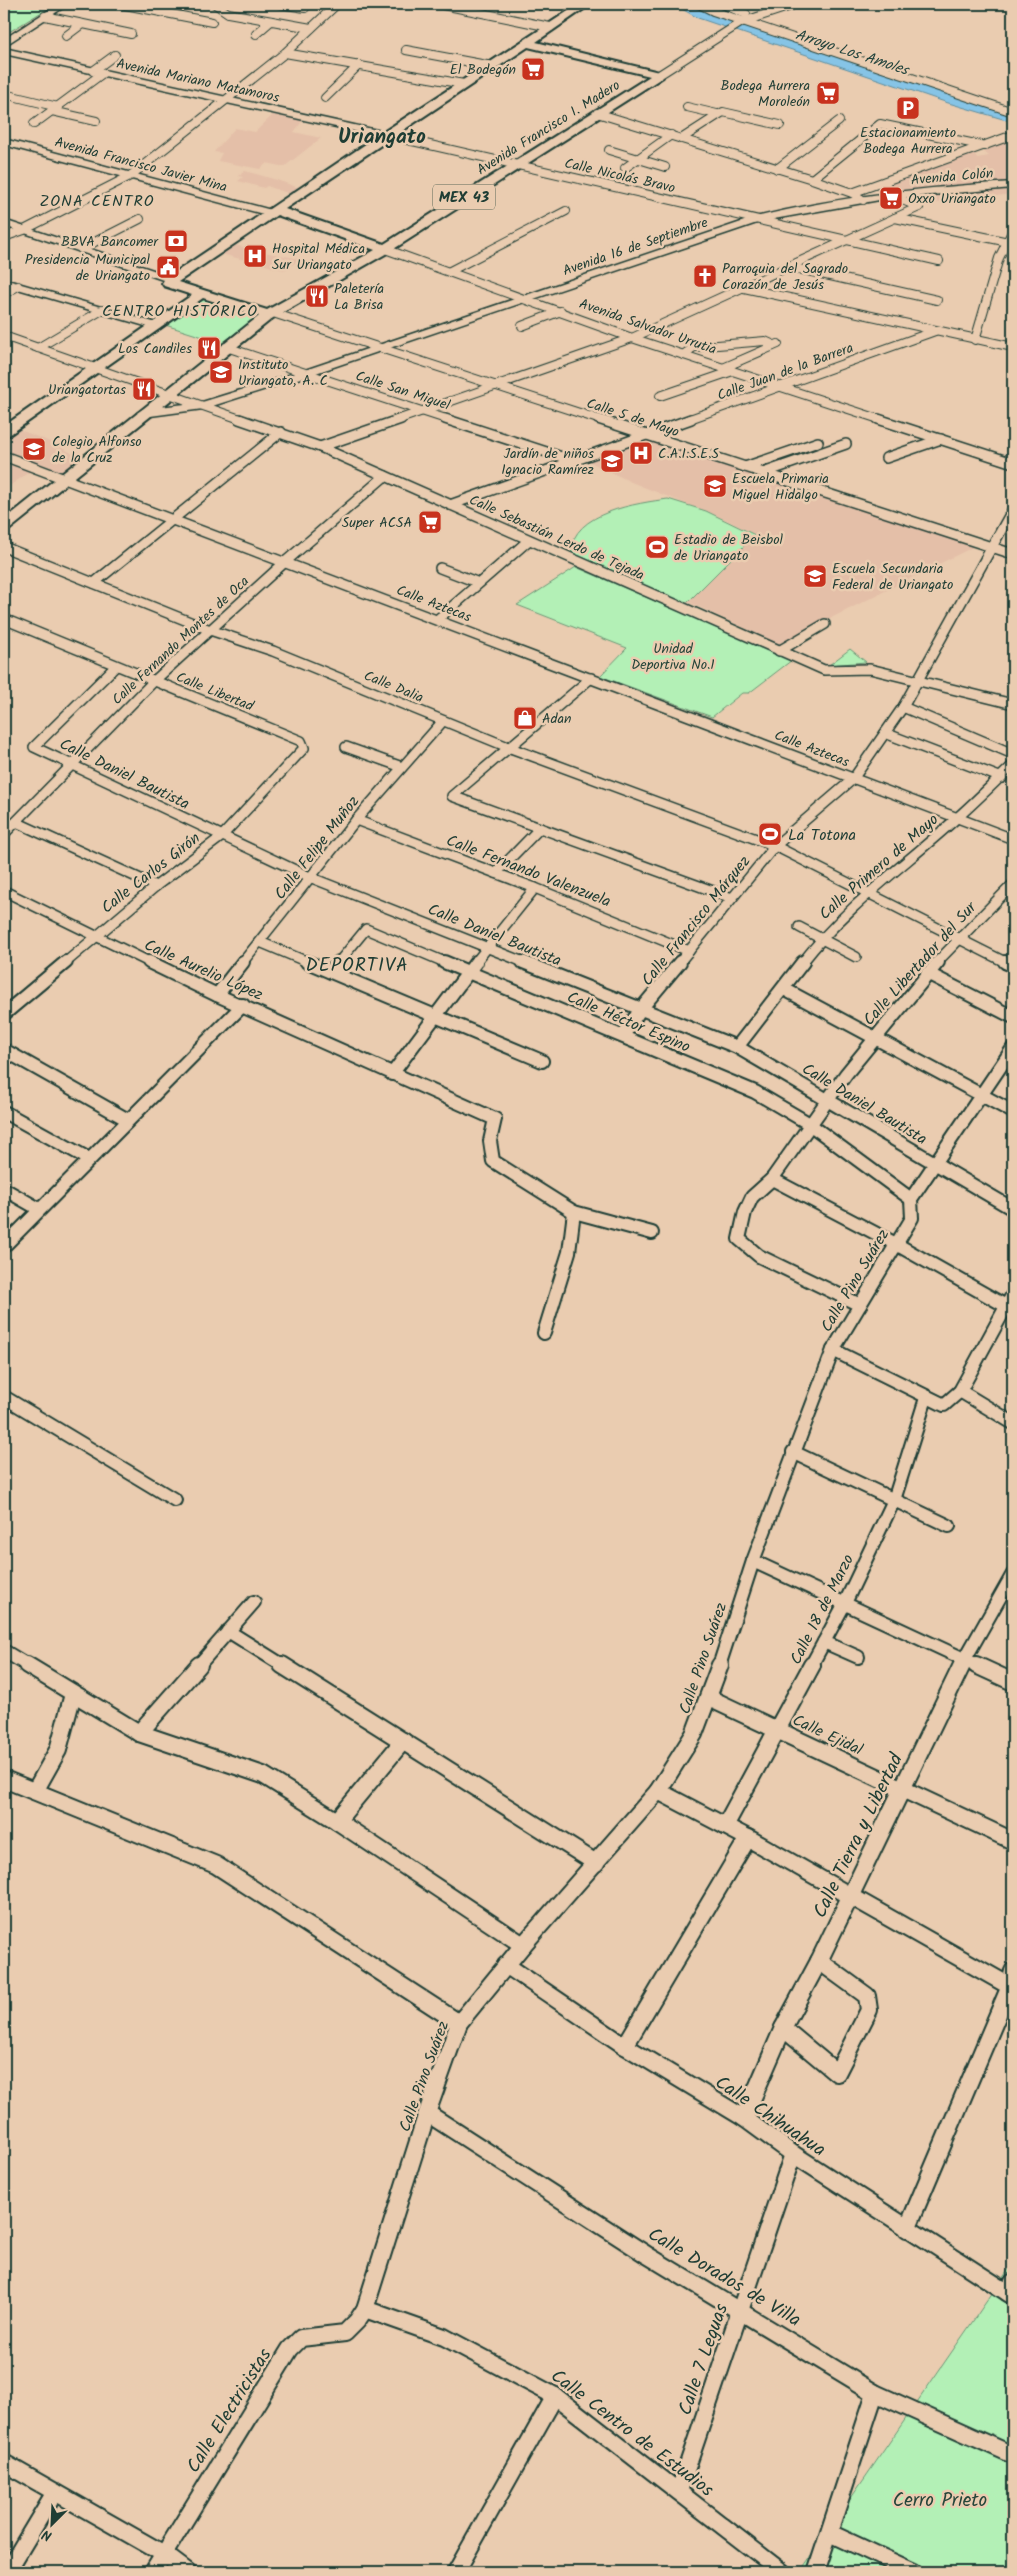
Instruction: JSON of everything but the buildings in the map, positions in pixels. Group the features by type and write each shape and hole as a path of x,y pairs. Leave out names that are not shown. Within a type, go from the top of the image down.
{"main road":[{"path":"568,14 580,4"},
{"path":"171,282 386,135 586,4"},
{"path":"527,42 659,75"},
{"name":"Avenida Francisco I. Madero","path":"271,314 384,248 659,75"},
{"name":"Avenida Salvador Urrutia","path":"273,212 384,248"},
{"path":"171,282 200,295 271,314"},
{"path":"6,428 200,295"},
{"name":"MEX 43","path":"4,527 143,413 271,314"}],"street":[{"path":"4,43 64,4"},
{"path":"120,4 212,22"},
{"path":"215,4 221,10 228,13 262,19 270,18 311,28"},
{"path":"4,237 24,230 132,175 286,53 337,4"},
{"path":"438,4 550,26"},
{"path":"471,12 481,4"},
{"path":"699,4 713,11 1013,112"},
{"path":"723,4 752,17"},
{"path":"764,4 777,10"},
{"name":"Avenida Francisco I. Madero","path":"659,75 743,21 797,4"},
{"path":"278,6 305,8"},
{"path":"45,16 131,34"},
{"path":"256,34 270,18"},
{"path":"66,36 82,24"},
{"path":"406,50 492,66"},
{"name":"Avenida Mariano Matamoros","path":"4,51 386,135"},
{"path":"286,53 464,84"},
{"path":"34,124 55,109 115,56"},
{"path":"325,98 359,65"},
{"path":"4,94 96,120"},
{"path":"687,107 717,114"},
{"path":"681,139 717,114 723,112 780,125"},
{"path":"597,113 812,179 852,194 862,200"},
{"path":"777,169 796,156 839,120"},
{"path":"812,179 880,124 985,146"},
{"name":"Calle Nicolás Bravo","path":"386,135 939,261"},
{"path":"852,194 1013,135"},
{"path":"625,168 671,136"},
{"name":"Avenida Francisco Javier Mina","path":"5,144 273,212"},
{"path":"609,150 665,167"},
{"path":"320,447 632,338 919,207 893,196 884,182"},
{"name":"Avenida Colón","path":"893,196 1013,185"},
{"name":"Avenida 16 de Septiembre","path":"143,413 203,404 306,373 760,219 807,208 893,196"},
{"path":"450,272 566,211"},
{"path":"896,218 1010,242"},
{"path":"81,249 102,236 117,233 140,219"},
{"path":"4,223 171,282"},
{"path":"975,340 999,258 1010,242 1013,230"},
{"name":"Avenida Salvador Urrutia","path":"384,248 527,298 632,338 1013,463"},
{"path":"790,267 937,300"},
{"path":"4,282 156,326"},
{"path":"4,294 18,286"},
{"path":"744,288 1013,347"},
{"path":"38,348 102,310"},
{"path":"522,326 561,312"},
{"name":"Calle 5 de Mayo","path":"271,314 1013,554"},
{"name":"Calle Juan de la Barrera","path":"450,505 935,331"},
{"name":"Calle Sebastián Lerdo de Tejada","path":"4,336 203,404 320,447 824,670 862,668 1013,704"},
{"path":"683,355 694,347 765,342 778,344 723,368"},
{"name":"Calle San Miguel","path":"226,347 424,410 571,460"},
{"path":"660,396 733,371"},
{"path":"94,583 175,520 281,432"},
{"path":"886,458 941,439"},
{"path":"745,468 818,442"},
{"path":"763,473 846,444"},
{"name":"Calle Aztecas","path":"4,456 438,619 1013,839"},
{"name":"Calle Fernando Montes de Oca","path":"4,834 154,682 285,562 385,476"},
{"name":"Calle Francisco Márquez","path":"623,1036 640,1010 775,846 853,779 903,707 1013,509"},
{"path":"438,619 529,540"},
{"name":"Calle Dalia","path":"4,547 210,630 273,651 508,747 775,846 1013,966"},
{"path":"440,568 480,583"},
{"name":"Calle Libertad","path":"4,619 304,744"},
{"path":"779,651 825,624"},
{"name":"Calle Daniel Bautista","path":"116,666 34,747 220,837 312,878 737,1047 828,1098 1013,1209"},
{"path":"591,678 452,796 732,898"},
{"path":"903,707 1013,754"},
{"name":"Calle Felipe Muñoz","path":"217,995 312,878 356,820 443,721"},
{"path":"885,733 1002,778"},
{"name":"Calle Carlos Girón","path":"4,1014 156,886 220,837 304,748 304,744"},
{"path":"346,747 402,767"},
{"name":"Calle Primero de Mayo","path":"737,1047 784,989 821,938 867,892 957,818 1002,778 1013,765"},
{"name":"Calle Fernando Valenzuela","path":"356,820 535,888 689,951"},
{"path":"16,822 156,886"},
{"path":"496,873 540,828"},
{"name":"Calle Libertador del Sur","path":"860,1305 759,1256 739,1239 743,1212 763,1184 772,1179 808,1124 874,1037 927,973 1013,884"},
{"path":"392,1074 487,947 535,888"},
{"name":"Calle Aurelio López","path":"4,891 217,995 495,1119 490,1141 493,1161 574,1212"},
{"path":"798,927 856,956"},
{"name":"Calle Héctor Espino","path":"331,972 366,929 755,1092 808,1124 911,1199"},
{"path":"260,942 542,1060"},
{"path":"927,973 1013,1017"},
{"path":"784,989 1013,1112"},
{"path":"4,1246 243,1005"},
{"path":"911,1199 937,1164 980,1094 1013,1048"},
{"path":"4,1050 128,1120"},
{"path":"4,1112 89,1159"},
{"path":"772,1179 896,1244 1010,1308"},
{"path":"4,1189 39,1209"},
{"name":"Calle Pino Suárez","path":"365,2310 427,2113 459,2023 523,1945 658,1791 694,1734 709,1698 753,1561 832,1350 912,1218 911,1199"},
{"path":"544,1333 569,1252 574,1212 652,1233"},
{"path":"832,1350 926,1398 944,1405 960,1391 1010,1308 1013,1294"},
{"path":"960,1391 1013,1423"},
{"path":"4,1397 175,1500"},
{"name":"Calle 18 de Marzo","path":"725,1826 845,1603 894,1500 926,1398"},
{"path":"793,1452 948,1526"},
{"path":"753,1561 1013,1682"},
{"name":"Calle Tierra y Libertad","path":"744,2118 783,2028 818,1961 964,1660 1013,1574"},
{"path":"139,1732 254,1602"},
{"path":"228,1631 596,1863"},
{"path":"824,1642 858,1657"},
{"path":"4,1651 139,1732 263,1775 337,1821 523,1945"},
{"path":"35,1791 58,1750 73,1694"},
{"name":"Calle Ejidal","path":"709,1698 1013,1840"},
{"path":"337,1821 403,1741"},
{"path":"4,1779 216,1865 459,2023"},
{"path":"658,1791 1012,1982 907,2229"},
{"path":"625,2046 748,1838"},
{"path":"783,2028 837,2073 868,2010 867,1996 818,1961"},
{"name":"Calle Chihuahua","path":"506,1965 625,2046 744,2118 794,2154 907,2229 1012,2290"},
{"name":"Calle Dorados de Villa","path":"427,2113 647,2255 742,2310 875,2393 1013,2455"},
{"name":"Calle 7 Leguas","path":"679,2492 794,2154"},
{"name":"Calle Centro de Estudios","path":"365,2310 444,2337 555,2396 782,2572"},
{"name":"Calle Electricistas","path":"153,2572 290,2349 301,2338 342,2335 354,2329 365,2310"},
{"path":"816,2572 875,2393"},
{"path":"456,2572 555,2396"},
{"path":"4,2463 164,2554 188,2572"},
{"path":"7,2572 55,2492"},
{"path":"830,2533 914,2572"}],"shaded area":[{"path":"276,112 304,119 294,132 321,138 284,167 267,163 260,169 218,161 222,153 214,152 235,128 255,132"},
{"path":"1007,141 1013,144 1013,194 935,203 893,196 885,182 974,152 977,158 989,156 982,150"},
{"path":"245,171 302,189 293,195 267,186 264,188 238,181 243,177 238,176"},
{"name":"Hospital Médica Sur Uriangato","path":"230,244 301,259 284,270 217,253"},
{"name":"Colegio Alfonso de la Cruz","path":"15,428 58,445 81,459 63,474 4,452 4,436"},
{"name":"Escuela Secundaria Federal de Uriangato","path":"643,439 975,546 779,644 688,602 755,535 727,520 631,482 584,459"},
{"path":"4,460 32,470 4,490"}],"green space":[{"path":"4,4 55,4 4,35"},
{"path":"200,297 260,315 222,343 162,324"},
{"name":"Estadio de Beisbol de Uriangato","path":"668,499 706,511 755,535 688,602 673,599 571,552 574,538 582,527 594,519 624,507"},
{"name":"Unidad Deportiva No.1","path":"576,567 792,660 749,693 742,693 712,717 600,676 627,648 517,605"},
{"path":"850,649 866,662 829,665"},
{"name":"Cerro Prieto","path":"1013,2263 1013,2572 800,2572"}],"water":[{"name":"Arroyo Los Amoles","path":"673,4 698,4 1013,112 1013,122 945,102 698,18"}],"place":[{"name":"El Bodegón","path":"533,69"},
{"name":"Bodega Aurrera Moroleón","path":"828,93"},
{"name":"Estacionamiento Bodega Aurrera","path":"908,108"},
{"name":"Oxxo Uriangato","path":"891,198"},
{"name":"BBVA Bancomer","path":"176,241"},
{"name":"Hospital Médica Sur Uriangato","path":"255,256"},
{"name":"Presidencia Municipal de Uriangato","path":"168,267"},
{"name":"Parroquia del Sagrado Corazón de Jesús","path":"705,276"},
{"name":"Paletería La Brisa","path":"317,296"},
{"name":"Los Candiles","path":"209,348"},
{"name":"Instituto Uriangato, A. C","path":"221,372"},
{"name":"Uriangatortas","path":"144,389"},
{"name":"Colegio Alfonso de la Cruz","path":"34,449"},
{"name":"C.A.I.S.E.S","path":"641,453"},
{"name":"Jardín de niños Ignacio Ramírez","path":"612,461"},
{"name":"Escuela Primaria Miguel Hidalgo","path":"715,486"},
{"name":"Super ACSA","path":"430,522"},
{"name":"Estadio de Beisbol de Uriangato","path":"657,547"},
{"name":"Escuela Secundaria Federal de Uriangato","path":"815,576"},
{"name":"Adan","path":"525,718"},
{"name":"La Totona","path":"770,834"}],"district":[{"name":"Uriangato","path":"382,136"},
{"name":"ZONA CENTRO","path":"97,200"},
{"name":"CENTRO HISTÓRICO","path":"180,310"},
{"name":"DEPORTIVA","path":"357,964"}]}
